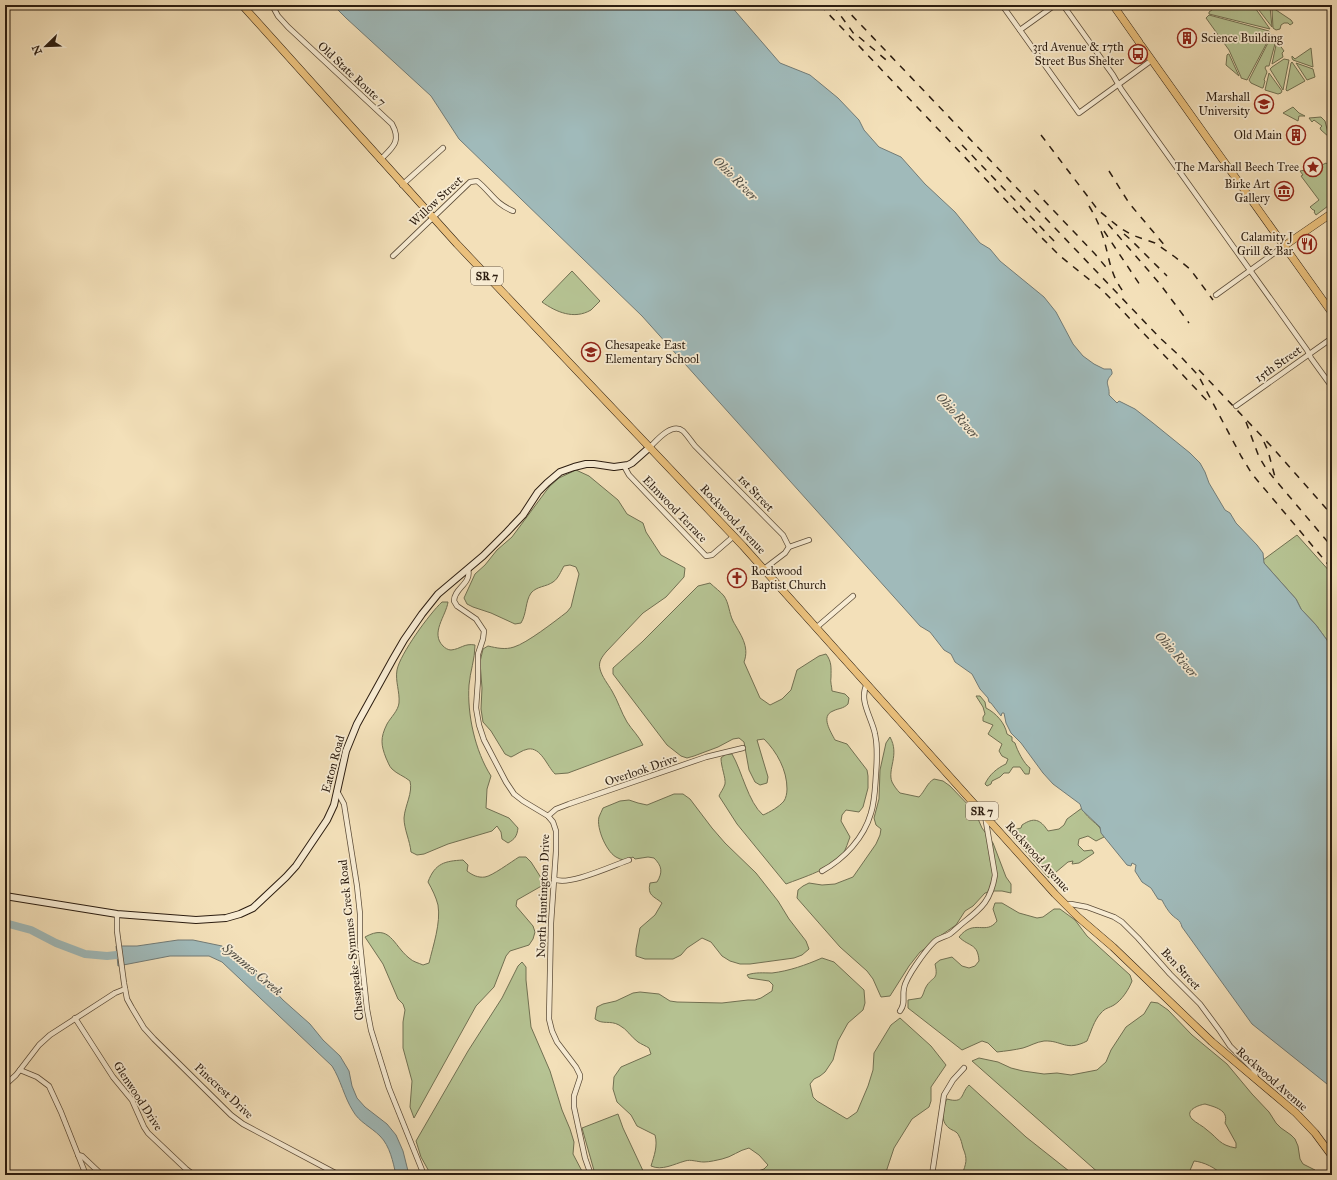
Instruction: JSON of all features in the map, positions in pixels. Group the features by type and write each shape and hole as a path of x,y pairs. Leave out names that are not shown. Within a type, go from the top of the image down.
{"main road":[{"name":"SR 7","path":"242,5 432,218 650,447"},
{"path":"1112,5 1332,313"},
{"path":"1284,246 1332,213"},
{"name":"Rockwood Avenue","path":"650,447 764,569 1066,905 1096,933 1113,946 1212,1042 1306,1122 1332,1156"}],"street":[{"name":"Old State Route 7","path":"272,5 278,16 288,27 392,124 396,131 397,138 394,145 380,160"},
{"path":"1002,5 1079,113 1152,60"},
{"path":"1020,30 1055,5"},
{"path":"1063,5 1332,387"},
{"path":"402,185 443,148"},
{"name":"Willow Street","path":"394,256 468,183 473,181 479,183 504,207 513,211"},
{"path":"1216,295 1284,246"},
{"name":"15th Street","path":"1236,406 1332,338"},
{"name":"1st Street","path":"650,447 674,428 682,431 783,535 789,547"},
{"path":"624,466 632,463 650,447"},
{"name":"Eaton Road","path":"5,896 117,914 203,920 226,918 247,911 259,903 296,866 327,820 334,805 346,751 357,724 393,658 422,614 438,594 483,556 507,532 523,515 543,487 560,472 586,464 614,467 624,466"},
{"name":"Elmwood Terrace","path":"624,466 629,475 706,556 712,555 734,536"},
{"path":"764,569 785,553 789,547 809,540"},
{"path":"468,569 468,577 454,599 457,606 476,619 484,631 478,654 476,702 477,718 481,733 487,748 514,794 523,802 548,816"},
{"path":"817,628 853,596"},
{"path":"822,871 834,864 854,846 871,814 875,793 877,741 864,695 867,684"},
{"name":"Overlook Drive","path":"548,816 556,810 569,804 706,757 743,748"},
{"name":"Chesapeake-Symmes Creek Road","path":"337,791 344,804 357,886 360,914 360,944 367,1009 371,1030 389,1088 424,1175"},
{"path":"900,1011 904,1006 904,988 908,978 934,941 951,933 978,912 986,901 993,884 994,869 986,815"},
{"name":"North Huntington Drive","path":"548,816 555,826 557,837 551,923 549,1018 552,1031 557,1042 579,1072 580,1078 574,1096 574,1107 585,1158 591,1175"},
{"path":"554,879 561,882 582,877 629,860"},
{"name":"Ben Street","path":"1066,905 1076,904 1087,907 1114,917 1122,922 1200,1004 1230,1046 1254,1069 1256,1073 1256,1080"},
{"name":"Pinecrest Drive","path":"117,914 116,925 125,989 132,1008 144,1028 231,1115 256,1132 339,1175"},
{"path":"5,1085 20,1070 44,1040 75,1018 125,989"},
{"name":"Glenwood Drive","path":"75,1018 113,1077 132,1100 148,1133 194,1175"},
{"path":"932,1175 944,1095 953,1080 964,1068"},
{"path":"20,1070 37,1077 49,1086 62,1112 86,1175"},
{"path":"78,1155 82,1156 102,1175"}],"green space":[{"path":"1219,5 1253,5 1270,29 1209,14 1209,12"},
{"path":"1255,5 1267,5 1270,7 1272,27"},
{"path":"1273,8 1293,23 1290,25 1288,23 1284,23 1281,25 1280,29 1276,30 1273,28"},
{"path":"1209,15 1269,31 1271,35 1247,80 1241,78 1229,50 1206,18"},
{"path":"1272,35 1274,35 1276,40 1269,66 1266,66 1265,68 1267,72 1262,88 1251,83 1249,80"},
{"path":"1279,44 1284,51 1282,53 1283,57 1272,64 1276,45"},
{"path":"1311,48 1313,67 1293,60 1292,56 1295,59"},
{"path":"1229,54 1239,76 1226,65"},
{"path":"1284,59 1289,60 1283,90 1270,69"},
{"path":"1292,62 1305,81 1287,91 1286,90"},
{"path":"1296,63 1313,69 1315,77 1307,80"},
{"path":"1269,73 1282,91 1281,93 1278,94 1265,90"},
{"path":"1293,107 1305,116 1299,116 1298,121 1283,113"},
{"path":"1321,117 1325,121 1329,137 1321,130 1320,128 1322,126 1314,120 1312,122 1309,118"},
{"path":"1326,163 1332,167 1332,203 1316,215 1314,212 1315,211 1310,207 1319,200 1301,176 1303,175 1300,171 1310,169 1317,164 1322,165"},
{"path":"572,271 600,301 591,310 585,313 565,314 542,302"},
{"path":"576,470 589,476 618,500 627,514 643,523 646,532 661,555 685,568 684,577 666,597 643,613 606,652 600,662 602,675 614,695 627,722 643,745 568,773 555,774 540,754 533,749 521,751 511,757 505,754 491,731 483,722 481,709 482,688 480,662 483,649 488,646 504,649 519,645 567,612 571,607 579,574 576,567 570,565 564,566 555,581 536,589 531,593 521,623 515,624 473,607 467,604 464,598 475,574 485,565 497,550 512,537 549,487 559,478"},
{"path":"1297,535 1332,574 1332,647 1316,625 1301,609 1296,599 1263,560"},
{"path":"710,583 726,599 732,618 745,645 746,656 744,662 760,698 770,705 782,699 791,690 797,670 819,656 826,654 831,665 832,691 845,694 849,698 848,704 844,707 829,713 827,720 829,729 835,740 847,744 867,770 868,788 863,807 859,812 846,810 842,815 841,821 850,837 843,854 839,859 817,872 786,884 737,824 719,796 725,784 721,758 726,754 732,754 753,802 763,815 784,801 787,792 787,782 783,768 769,744 764,739 757,740 768,777 767,783 760,785 755,782 749,770 744,742 739,738 733,739 718,747 694,756 687,758 681,756 667,745 613,674 613,668 642,642 698,586"},
{"path":"442,602 448,602 438,630 439,641 447,649 451,650 465,645 475,645 469,685 469,708 476,744 491,776 487,789 486,808 509,818 518,828 515,837 508,843 502,839 501,832 497,826 492,831 417,855 411,852 404,822 410,795 410,781 390,767 383,749 382,737 387,724 396,711 399,703 397,670 399,663 416,634"},
{"path":"976,696 980,696 985,702 986,708 997,716 1002,722 1007,734 1012,737 1012,741 1015,743 1021,757 1030,768 1029,774 1025,774 1020,767 1013,767 1009,773 1004,773 992,781 991,784 987,786 985,784 994,772 1006,764 1008,759 1002,756 999,751 1002,744 988,734 993,725 983,721 985,714 983,707"},
{"path":"890,737 894,750 891,777 892,782 900,793 919,797 934,779 943,781 950,786 975,812 982,828 993,843 1006,877 1011,884 1011,893 993,891 985,893 973,906 965,911 956,925 920,952 909,966 890,996 881,997 873,979 867,971 840,947 797,898 798,890 809,883 822,885 835,884 853,877 876,844 881,829 876,825 874,818 879,799 880,770 886,743"},
{"path":"674,794 683,794 690,799 725,843 756,873 806,941 809,949 802,955 794,958 740,964 730,961 722,956 711,942 702,938 687,948 681,955 673,959 645,959 636,956 640,928 655,915 662,903 649,891 650,883 657,882 661,869 654,858 648,857 635,859 633,857 625,860 614,856 603,840 599,827 599,817 603,808 620,801 629,800 647,805"},
{"path":"1082,808 1083,811 1100,828 1104,837 1096,841 1088,836 1079,839 1078,845 1084,851 1092,850 1094,853 1079,863 1072,864 1073,861 1068,862 1049,878 1014,838 1013,830 1021,828 1026,822 1033,820 1036,820 1042,824 1048,831 1059,829 1064,825 1067,819"},
{"path":"519,857 526,857 531,862 545,884 517,900 516,906 533,926 535,932 533,939 529,945 510,951 506,956 494,987 476,1006 414,1118 410,1107 412,1081 403,1048 403,1022 405,1010 403,1004 398,999 383,964 365,937 373,933 386,934 411,959 423,965 429,963 436,934 439,912 434,893 428,882 437,867 446,862 463,860 468,865 467,871 475,876 485,877 497,872"},
{"path":"995,903 1002,903 1019,913 1037,918 1043,917 1054,909 1060,909 1075,920 1087,936 1130,975 1132,981 1127,991 1117,1003 1104,1010 1099,1016 1087,1041 1074,1046 1069,1046 1044,1041 1023,1048 997,1052 988,1043 982,1041 962,1050 908,1008 908,1000 921,998 923,995 926,987 935,976 935,964 940,960 952,957 962,966 969,968 975,966 979,961 977,951 959,937 964,931 993,925 997,921 993,909"},
{"path":"822,958 834,962 864,990 865,1003 863,1010 848,1023 838,1041 833,1060 825,1072 814,1079 810,1084 813,1097 817,1101 847,1119 857,1112 873,1070 874,1053 891,1025 900,1018 931,1046 946,1065 931,1087 931,1101 929,1107 912,1119 894,1148 885,1175 747,1175 764,1169 768,1165 759,1155 749,1148 726,1158 711,1161 704,1162 687,1160 659,1168 651,1166 656,1147 655,1135 637,1126 631,1115 617,1102 613,1089 614,1077 621,1067 651,1054 649,1048 638,1042 619,1025 601,1022 595,1019 597,1007 616,1001 633,993 640,992 659,994 670,1001 677,1002 722,1003 755,1000 772,991 773,985 769,981 749,978 747,975 785,971"},
{"path":"522,962 526,967 531,1027 550,1071 562,1110 570,1129 574,1142 573,1154 584,1175 431,1175 421,1157 416,1141 468,1051 502,998 518,966"},
{"path":"1151,1002 1158,1003 1168,1010 1192,1035 1227,1064 1269,1112 1276,1123 1295,1139 1298,1146 1300,1159 1303,1164 1315,1170 1315,1175 1222,1175 1210,1166 1194,1161 1188,1175 1101,1175 972,1061 979,1058 998,1062 1011,1068 1023,1071 1044,1074 1057,1073 1071,1075 1097,1070 1106,1062 1111,1050 1126,1027 1144,1014","holes":["1205,1104 1217,1108 1223,1112 1226,1119 1225,1123 1236,1143 1236,1148 1226,1145 1192,1119 1190,1113 1193,1108"]},
{"path":"969,1085 1026,1137 1074,1175 962,1175 966,1156 961,1140 957,1133 946,1125 943,1114 947,1099 959,1099"},
{"path":"618,1114 645,1175 595,1175 582,1128"}],"water":[{"name":"Ohio River","path":"333,5 730,5 780,63 810,75 838,98 859,120 864,130 879,147 901,157 925,184 955,212 980,243 990,249 1000,261 1044,297 1056,312 1073,344 1083,356 1104,369 1111,369 1112,374 1107,382 1109,395 1117,403 1119,401 1135,409 1190,453 1200,463 1209,483 1225,510 1230,513 1236,523 1257,545 1263,553 1264,563 1296,599 1301,609 1316,625 1332,647 1332,1088 1252,1024 1179,921 1169,912 1162,900 1158,899 1151,888 1142,882 1135,871 1136,865 1132,863 1131,866 1127,865 1101,833 1100,827 1082,810 1080,804 1053,784 1043,773 1021,743 1011,733 1006,723 1004,713 1002,713 1001,716 989,702 988,698 980,689 972,674 955,662 951,654 944,650 930,632 920,626 642,316 459,139 431,96"},
{"path":"178,940 193,940 222,946 251,969 310,1024 323,1040 340,1056 349,1071 352,1086 357,1098 365,1107 387,1124 396,1135 403,1151 409,1175 396,1175 391,1154 386,1144 377,1133 356,1115 347,1100 332,1066 222,962 209,956 170,956 118,966 116,946 137,946"}],"waterway":[{"name":"Symmes Creek","path":"5,923 31,930 56,943 85,954 107,956 126,954"}],"railway":[{"path":"820,5 1037,233 1060,256 1101,289 1211,405"},
{"path":"833,5 854,34"},
{"path":"842,5 1160,338 1198,375 1252,474 1332,569"},
{"path":"859,37 891,64"},
{"path":"1041,135 1098,210 1120,228 1132,235 1155,243 1175,257 1190,269 1213,300"},
{"path":"962,145 1056,243"},
{"path":"1109,171 1129,203 1166,247"},
{"path":"1034,190 1095,254 1110,272"},
{"path":"1089,206 1100,228 1116,280 1126,295"},
{"path":"1108,224 1160,284 1189,323"},
{"path":"1104,231 1140,285"},
{"path":"1124,234 1167,276"},
{"path":"1199,370 1272,447 1332,515"},
{"path":"1246,422 1259,457 1267,470 1332,547"},
{"path":"1264,442 1275,477"}],"place":[{"name":"Science Building","path":"1187,38"},
{"name":"3rd Avenue & 17th Street Bus Shelter","path":"1138,54"},
{"name":"Marshall University","path":"1264,104"},
{"name":"Old Main","path":"1296,135"},
{"name":"The Marshall Beech Tree","path":"1313,167"},
{"name":"Birke Art Gallery","path":"1284,191"},
{"name":"Calamity J Grill & Bar","path":"1307,244"},
{"name":"Chesapeake East Elementary School","path":"591,352"},
{"name":"Rockwood Baptist Church","path":"737,578"}]}
